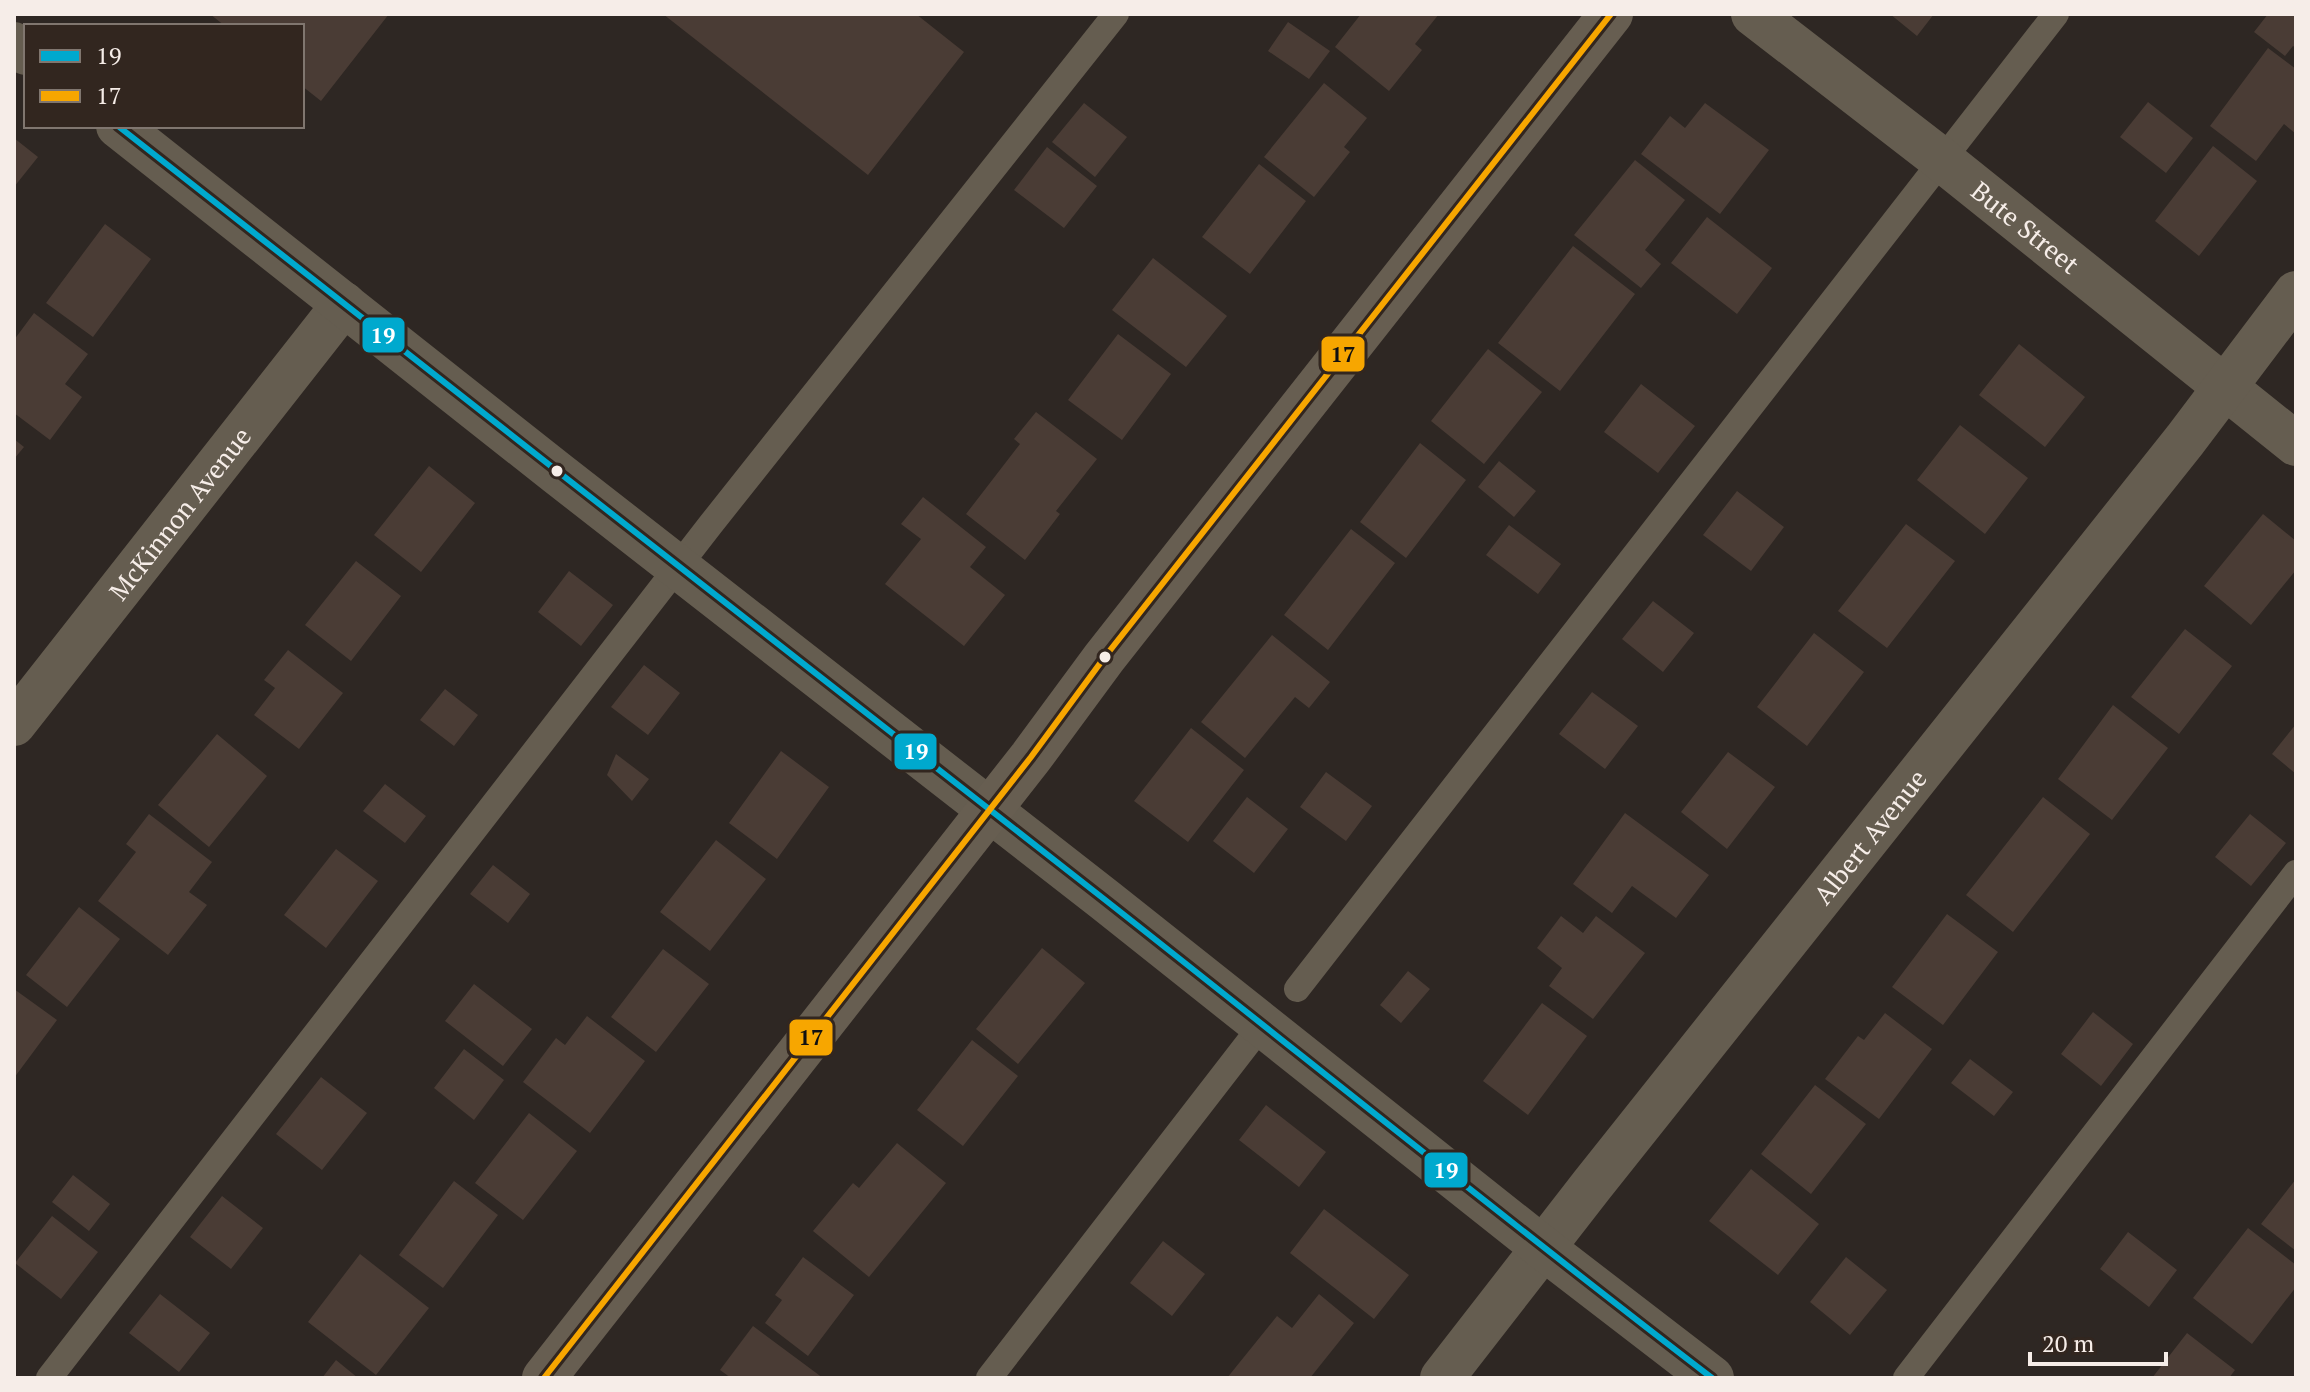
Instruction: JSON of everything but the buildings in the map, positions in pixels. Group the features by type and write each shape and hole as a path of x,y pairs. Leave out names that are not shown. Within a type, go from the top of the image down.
{"main road":[{"path":"544,1378 989,810 1104,658 1611,14"}],"street":[{"name":"Bute Street","path":"1753,14 1942,160 2296,444"},
{"path":"121,128 1712,1378"},
{"name":"Albert Avenue","path":"1442,1378 2225,388 2296,293"},
{"name":"McKinnon Avenue","path":"14,724 344,304"}],"lane":[{"path":"49,1378 677,567 1116,14"},
{"path":"1297,989 2056,14"},
{"path":"1906,1378 2296,873"},
{"path":"989,1378 1262,1025"}],"transit line":[{"name":"17","path":"544,1378 1031,757 1104,658 1611,14"},
{"name":"19","path":"121,128 1712,1378"}]}
